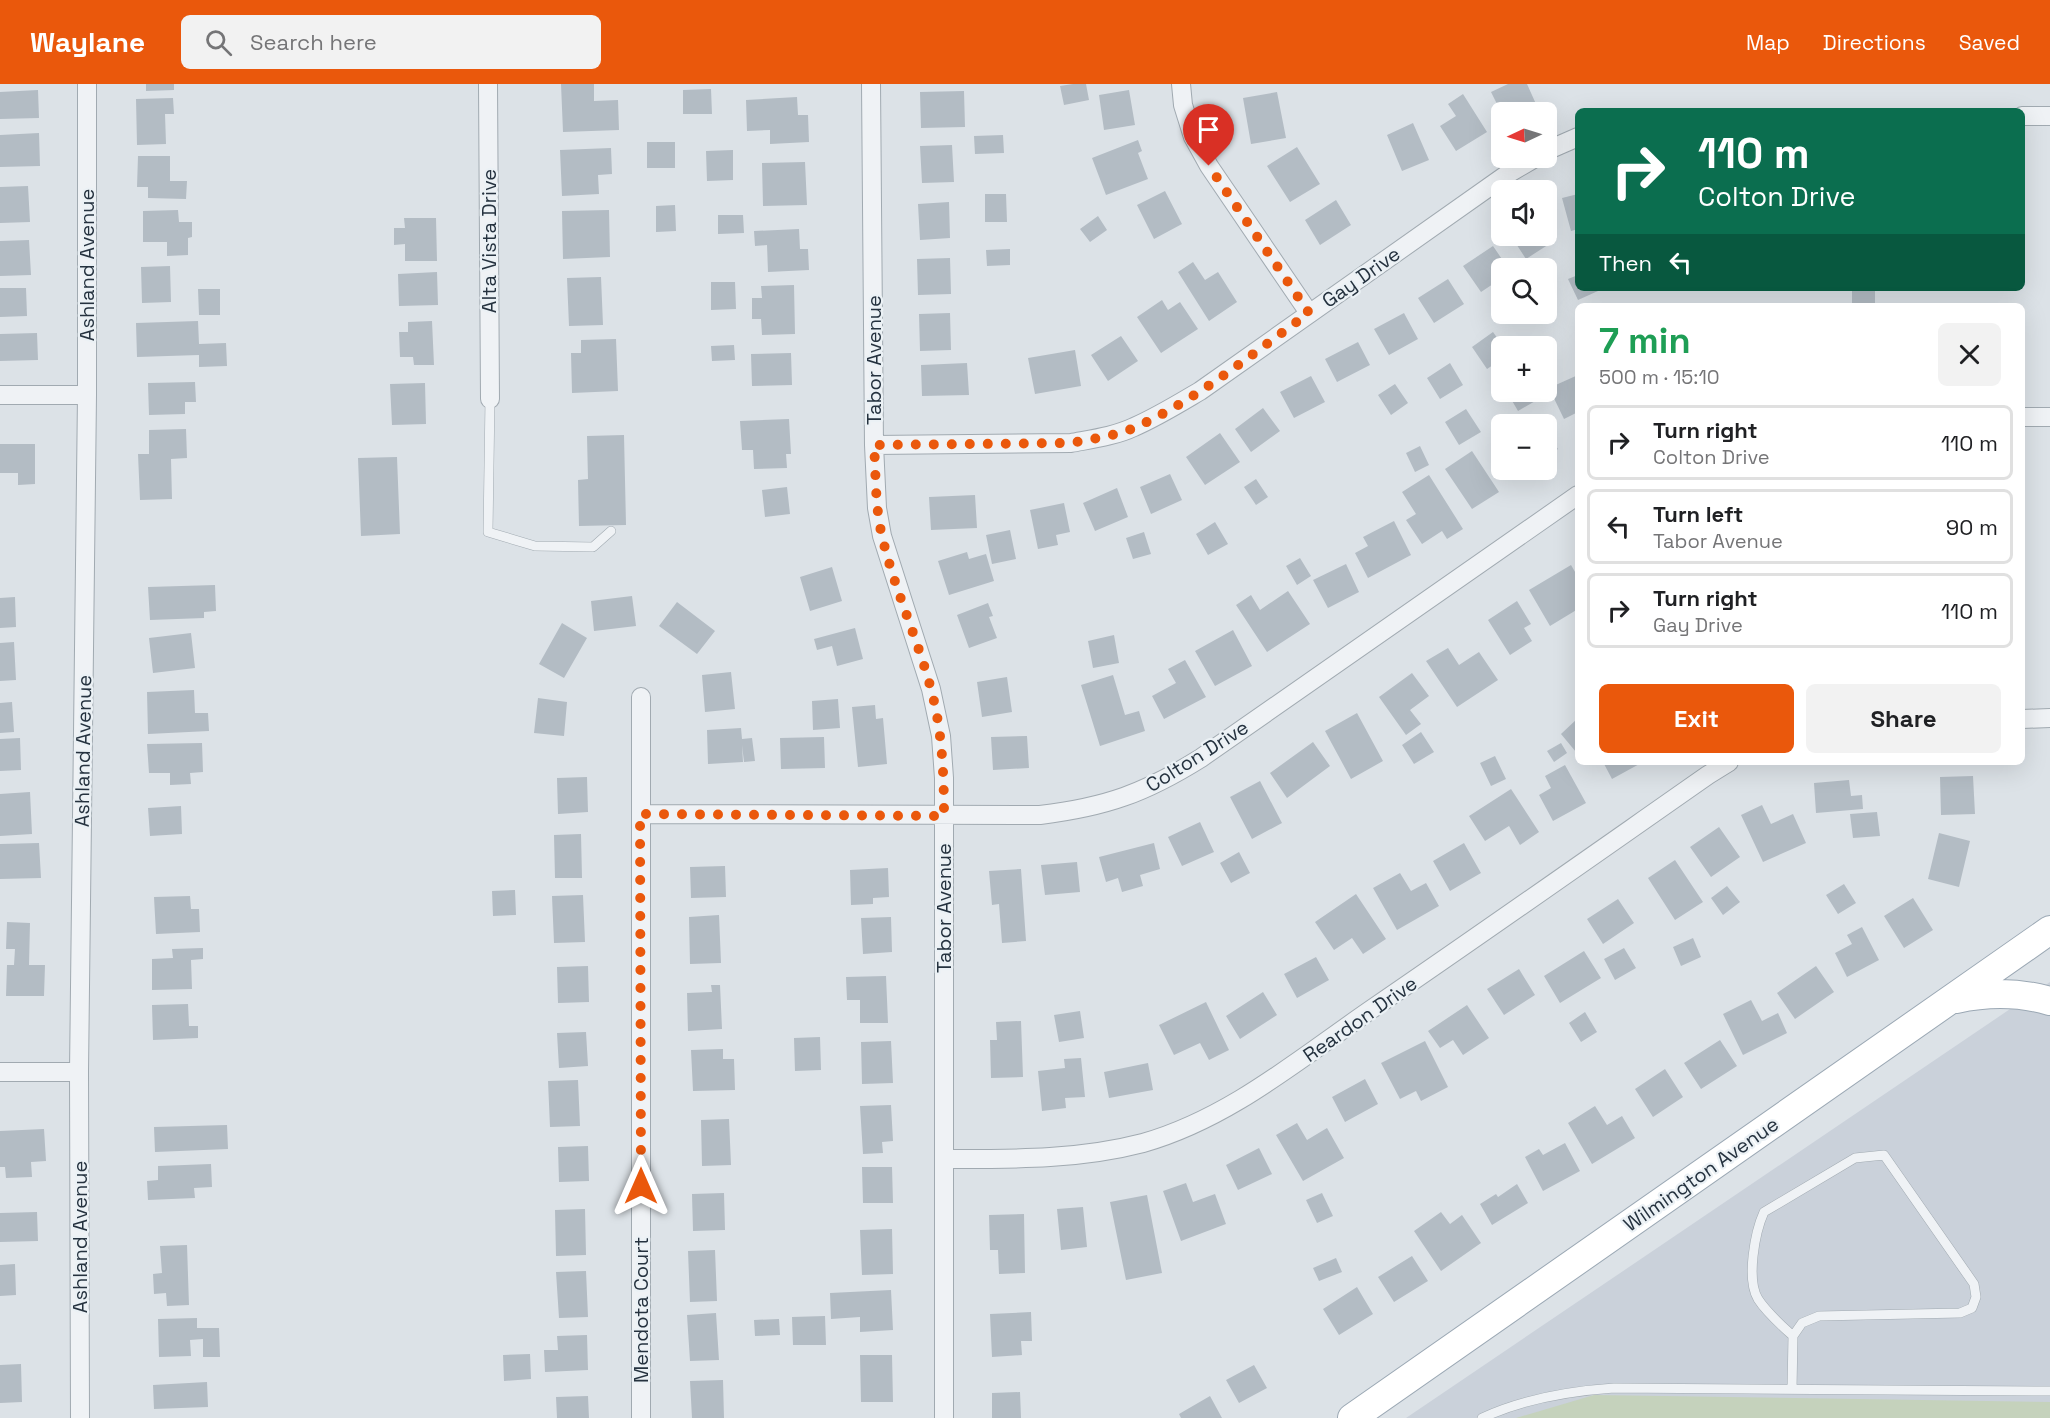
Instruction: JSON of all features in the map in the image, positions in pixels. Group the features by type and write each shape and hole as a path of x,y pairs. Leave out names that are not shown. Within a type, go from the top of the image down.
{"main road":[{"name":"Wilmington Avenue","path":"1352,1418 2050,930"},
{"path":"1951,1000 1997,993 2050,1001"}],"street":[{"name":"Ashland Avenue","path":"80,1418 79,1072 87,395 87,84"},
{"name":"Alta Vista Drive","path":"488,84 490,399"},
{"name":"Tabor Avenue","path":"872,84 874,445 877,508 882,537 931,689 941,736 944,778 944,1418"},
{"path":"1181,84 1183,105 1193,136 1209,166 1309,313"},
{"path":"2025,116 2050,116"},
{"path":"1557,146 1575,138"},
{"name":"Gay Drive","path":"874,445 1071,443 1132,428 1200,391 1518,168"},
{"path":"0,395 87,395"},
{"path":"2025,417 2050,417"},
{"name":"Colton Drive","path":"640,814 1040,815 1109,803 1141,791 1202,759 1575,497"},
{"name":"Mendota Court","path":"641,698 641,1418"},
{"path":"2025,719 2050,718"},
{"name":"Reardon Drive","path":"945,1159 1027,1160 1105,1152 1145,1142 1208,1118 1288,1069 1724,765"},
{"path":"0,1072 79,1072"}],"lane":[{"path":"490,399 488,532 535,546 593,547 611,531"},
{"path":"1792,1389 1794,1336 1802,1323 1819,1316 1960,1313 1972,1308 1976,1297 1974,1284 1884,1155 1855,1158 1764,1212 1757,1227 1754,1248 1753,1282 1756,1296 1794,1336"},
{"path":"1482,1418 1544,1398 1588,1389 2050,1391"}],"shaded area":[{"path":"2050,982 2050,1418 1406,1418"}],"green space":[{"path":"1594,1395 2050,1402 2050,1418 1516,1418"}],"building":[{"path":"146,84 174,84 174,90 146,91"},
{"path":"561,84 594,84 594,101 618,100 619,130 563,132"},
{"path":"1086,84 1089,100 1064,105 1060,86"},
{"path":"1508,84 1527,84 1535,102 1496,102 1491,92"},
{"path":"711,89 712,114 683,114 683,90"},
{"path":"38,90 39,118 0,119 0,92"},
{"path":"1129,90 1135,125 1104,130 1099,95"},
{"path":"964,91 965,127 921,128 920,92"},
{"path":"1277,92 1286,138 1251,144 1243,98"},
{"path":"1463,94 1487,132 1456,151 1440,126 1456,116 1448,104"},
{"path":"797,97 798,115 808,115 809,142 770,144 770,130 747,131 746,100"},
{"path":"173,98 174,114 165,114 166,144 137,145 136,99"},
{"path":"1413,123 1429,160 1402,171 1387,135"},
{"path":"39,133 40,166 0,167 0,135"},
{"path":"1003,135 1004,153 975,154 974,136"},
{"path":"1138,140 1142,151 1138,153 1148,179 1106,195 1092,158"},
{"path":"647,142 675,142 675,168 647,168"},
{"path":"952,145 954,182 922,183 920,146"},
{"path":"1297,147 1320,184 1290,202 1267,166"},
{"path":"611,148 612,174 598,175 599,194 562,196 560,150"},
{"path":"733,150 733,180 707,181 706,151"},
{"path":"138,156 170,156 170,181 187,181 186,199 148,198 148,187 137,187"},
{"path":"805,162 807,205 763,206 762,163"},
{"path":"28,186 30,222 0,223 0,187"},
{"path":"1165,191 1182,224 1154,239 1137,205"},
{"path":"985,194 1006,194 1007,222 985,222"},
{"path":"1575,195 1575,230 1571,231 1562,198"},
{"path":"1336,200 1351,225 1320,245 1305,220"},
{"path":"949,202 950,238 920,240 918,204"},
{"path":"675,205 676,231 656,232 656,206"},
{"path":"178,210 179,222 192,222 192,237 188,238 188,255 167,256 167,242 143,242 143,211"},
{"path":"609,210 610,257 563,259 562,211"},
{"path":"718,215 743,215 744,233 718,234"},
{"path":"1098,216 1107,230 1090,242 1080,229"},
{"path":"404,218 436,218 437,261 405,261 405,244 394,245 394,228 405,228"},
{"path":"799,229 800,249 808,249 809,270 768,272 767,245 755,246 754,231"},
{"path":"29,240 31,275 0,276 0,241"},
{"path":"1493,246 1501,258 1491,258 1491,285 1481,292 1463,266"},
{"path":"1518,246 1546,246 1528,258"},
{"path":"1010,249 1010,265 987,266 986,250"},
{"path":"950,258 951,294 918,295 917,259"},
{"path":"1193,262 1205,280 1218,272 1237,302 1209,321 1178,272"},
{"path":"170,266 171,302 142,303 141,267"},
{"path":"437,272 438,305 399,306 398,274"},
{"path":"1575,276 1575,291 1598,291 1578,300 1568,279"},
{"path":"601,277 603,325 569,326 567,278"},
{"path":"1448,279 1464,304 1434,323 1418,298"},
{"path":"711,282 735,282 736,309 711,310"},
{"path":"794,285 795,334 762,335 761,319 752,319 752,298 762,298 761,286"},
{"path":"0,288 26,288 27,316 0,317"},
{"path":"198,289 220,289 220,315 199,315"},
{"path":"1852,291 1875,291 1875,303 1852,303"},
{"path":"1162,300 1168,310 1180,302 1198,329 1161,353 1137,317"},
{"path":"950,313 951,350 920,351 919,314"},
{"path":"1404,313 1418,339 1389,355 1374,329"},
{"path":"198,321 199,344 226,343 227,366 199,367 199,355 137,357 136,323"},
{"path":"432,321 434,365 414,365 413,357 400,357 399,332 408,332 408,322"},
{"path":"1493,332 1496,336 1491,336 1491,366 1487,369 1472,347"},
{"path":"37,333 38,360 0,361 0,334"},
{"path":"1121,336 1138,361 1108,381 1091,355"},
{"path":"616,339 618,391 572,393 571,353 581,353 581,340"},
{"path":"1358,342 1370,365 1337,382 1325,359"},
{"path":"734,345 735,360 712,361 711,346"},
{"path":"1075,350 1081,386 1035,394 1028,358"},
{"path":"791,353 792,385 752,386 751,354"},
{"path":"967,363 969,395 922,396 921,365"},
{"path":"1450,363 1463,385 1440,399 1427,378"},
{"path":"1311,376 1325,402 1294,418 1280,392"},
{"path":"1575,376 1575,414 1564,419 1556,402 1557,384"},
{"path":"195,382 196,402 185,402 185,414 149,415 148,383"},
{"path":"425,383 426,424 392,425 390,384"},
{"path":"1395,384 1408,403 1391,415 1378,395"},
{"path":"1513,402 1534,402 1518,411"},
{"path":"1263,408 1280,431 1251,452 1235,429"},
{"path":"1466,409 1481,432 1459,445 1445,422"},
{"path":"789,419 791,454 786,454 787,468 754,469 753,450 742,450 740,421"},
{"path":"186,429 187,458 171,459 172,499 140,500 138,454 149,454 149,430"},
{"path":"1220,433 1240,462 1205,485 1186,457"},
{"path":"624,435 626,525 579,526 578,480 588,479 587,436"},
{"path":"0,444 35,444 35,484 18,485 18,473 0,473"},
{"path":"1420,446 1429,465 1415,472 1406,453"},
{"path":"1472,451 1499,492 1472,509 1445,469"},
{"path":"397,457 400,534 361,536 358,458"},
{"path":"1170,474 1182,500 1151,514 1140,487"},
{"path":"1429,475 1463,529 1447,539 1442,531 1422,544 1406,520 1416,514 1402,492"},
{"path":"1256,479 1268,497 1256,505 1244,487"},
{"path":"787,487 790,514 765,517 762,490"},
{"path":"1117,488 1128,517 1095,531 1083,503"},
{"path":"975,495 977,528 931,530 929,497"},
{"path":"1064,503 1070,532 1056,535 1058,545 1038,549 1030,510"},
{"path":"1394,521 1411,555 1368,578 1355,553 1368,546 1363,537"},
{"path":"1215,522 1228,544 1208,555 1196,534"},
{"path":"1010,530 1016,559 992,564 986,535"},
{"path":"1144,532 1151,554 1133,559 1126,538"},
{"path":"967,552 969,559 986,554 994,581 949,595 938,561"},
{"path":"1300,558 1311,576 1297,585 1286,566"},
{"path":"1346,564 1359,592 1328,608 1313,580"},
{"path":"1571,565 1575,572 1575,611 1550,626 1529,590"},
{"path":"832,567 842,601 810,611 800,577"},
{"path":"215,585 216,611 204,612 204,618 150,620 148,587"},
{"path":"1288,591 1310,624 1267,652 1236,605 1251,595 1260,610"},
{"path":"632,596 636,626 594,631 591,601"},
{"path":"15,597 16,627 0,628 0,598"},
{"path":"1517,601 1531,624 1524,628 1532,641 1510,655 1488,620"},
{"path":"677,602 715,631 697,654 659,626"},
{"path":"988,603 993,616 989,617 997,638 969,648 957,615"},
{"path":"562,623 587,638 564,678 539,664"},
{"path":"855,628 863,659 837,666 832,646 817,650 814,639"},
{"path":"1233,630 1252,666 1215,686 1195,651"},
{"path":"191,633 195,668 153,673 149,638"},
{"path":"1114,635 1119,663 1093,668 1088,641"},
{"path":"14,642 16,680 0,681 0,643"},
{"path":"1448,648 1459,665 1479,652 1498,680 1457,707 1426,661"},
{"path":"1185,660 1206,697 1164,719 1152,696 1176,683 1168,669"},
{"path":"731,672 735,709 705,712 702,675"},
{"path":"1412,673 1429,696 1410,710 1421,724 1406,735 1379,697"},
{"path":"1113,675 1125,715 1139,711 1145,731 1100,746 1081,685"},
{"path":"1007,677 1012,712 982,717 977,682"},
{"path":"194,690 195,713 208,713 209,731 148,734 147,692"},
{"path":"538,698 567,702 564,736 534,733"},
{"path":"838,699 840,728 813,730 812,701"},
{"path":"12,702 14,732 0,733 0,703"},
{"path":"875,705 876,719 883,718 887,764 858,767 852,707"},
{"path":"1357,713 1383,761 1351,779 1325,731"},
{"path":"1575,721 1575,751 1561,734"},
{"path":"741,728 742,739 752,738 755,761 744,762 742,745 743,762 708,764 707,730"},
{"path":"1421,732 1434,752 1414,764 1402,745"},
{"path":"1027,736 1029,768 993,770 991,737"},
{"path":"824,737 825,768 781,769 780,738"},
{"path":"20,738 21,770 0,771 0,739"},
{"path":"1313,742 1330,766 1287,798 1270,773"},
{"path":"202,743 203,772 190,773 191,784 170,785 170,773 149,773 147,744"},
{"path":"1561,743 1567,753 1554,762 1547,751"},
{"path":"1495,756 1506,779 1491,786 1480,763"},
{"path":"1565,765 1586,803 1553,821 1539,795 1551,788 1545,776"},
{"path":"1605,765 1638,765 1612,779"},
{"path":"1973,776 1975,814 1941,815 1940,777"},
{"path":"587,777 588,812 558,814 557,778"},
{"path":"1849,780 1851,796 1862,795 1863,809 1816,813 1814,783"},
{"path":"1260,781 1282,823 1252,839 1230,797"},
{"path":"1511,789 1539,832 1520,845 1509,826 1485,841 1469,816"},
{"path":"30,792 32,834 0,836 0,794"},
{"path":"1762,805 1771,824 1793,814 1806,843 1763,862 1741,815"},
{"path":"181,806 182,834 150,836 148,808"},
{"path":"1877,812 1880,836 1853,838 1850,814"},
{"path":"1200,822 1214,852 1182,866 1168,837"},
{"path":"1719,827 1740,857 1711,877 1690,847"},
{"path":"1939,833 1970,841 1959,887 1928,879"},
{"path":"581,834 582,878 555,878 554,835"},
{"path":"39,843 41,878 0,879 0,844"},
{"path":"1154,843 1160,869 1140,875 1143,886 1122,892 1118,878 1106,882 1099,857"},
{"path":"1464,843 1481,873 1450,891 1433,861"},
{"path":"1239,852 1250,873 1231,883 1220,863"},
{"path":"1675,860 1703,902 1675,920 1648,878"},
{"path":"1077,862 1080,892 1045,895 1041,865"},
{"path":"725,866 726,897 691,898 690,867"},
{"path":"888,868 889,897 873,898 873,904 851,905 850,870"},
{"path":"1021,869 1026,941 1002,943 999,904 992,905 989,871"},
{"path":"1400,873 1411,891 1426,883 1439,906 1397,930 1373,888"},
{"path":"1844,884 1856,903 1838,914 1826,895"},
{"path":"1727,886 1740,902 1723,915 1711,898"},
{"path":"515,890 516,915 493,916 492,891"},
{"path":"1356,894 1386,939 1363,954 1352,938 1334,950 1315,922"},
{"path":"583,895 585,942 554,943 552,896"},
{"path":"190,896 191,909 199,909 200,932 156,934 154,897"},
{"path":"1913,898 1933,930 1904,948 1884,916"},
{"path":"1618,899 1634,923 1603,944 1587,919"},
{"path":"719,915 721,963 690,964 689,917"},
{"path":"891,917 892,952 863,954 861,918"},
{"path":"7,922 30,923 29,965 45,965 44,996 6,996 7,965 14,965 15,949 6,949"},
{"path":"1862,927 1879,960 1847,977 1835,953 1852,944 1847,935"},
{"path":"1693,938 1701,957 1681,966 1673,947"},
{"path":"203,948 203,959 191,960 192,989 152,990 152,959 173,958 172,949"},
{"path":"1624,948 1636,968 1615,980 1604,959"},
{"path":"1584,951 1601,978 1560,1003 1544,976"},
{"path":"1316,957 1329,980 1297,998 1284,974"},
{"path":"588,966 589,1002 558,1003 557,967"},
{"path":"1816,966 1834,992 1795,1019 1777,993"},
{"path":"1519,969 1535,995 1504,1015 1487,989"},
{"path":"886,976 888,1023 860,1023 860,1000 847,1000 846,977"},
{"path":"711,985 720,985 722,1029 688,1031 687,993 712,992"},
{"path":"1263,992 1277,1015 1240,1039 1226,1016"},
{"path":"1751,1000 1762,1021 1778,1013 1787,1033 1743,1055 1723,1014"},
{"path":"1206,1002 1229,1050 1209,1060 1200,1043 1174,1055 1159,1025"},
{"path":"188,1004 189,1026 198,1026 198,1038 153,1040 152,1005"},
{"path":"1467,1005 1489,1038 1463,1055 1453,1040 1440,1048 1428,1031"},
{"path":"1080,1011 1084,1038 1059,1042 1054,1015"},
{"path":"1585,1012 1597,1032 1581,1042 1569,1023"},
{"path":"1021,1021 1023,1077 991,1078 990,1040 997,1040 996,1022"},
{"path":"586,1032 588,1066 559,1068 557,1033"},
{"path":"820,1037 821,1070 795,1071 794,1038"},
{"path":"1720,1040 1737,1066 1701,1089 1684,1063"},
{"path":"891,1041 893,1083 862,1084 861,1042"},
{"path":"1425,1041 1448,1087 1421,1101 1416,1091 1400,1099 1381,1063"},
{"path":"723,1049 723,1059 734,1059 735,1090 693,1091 691,1050"},
{"path":"1081,1058 1085,1097 1065,1098 1066,1108 1042,1111 1038,1071 1065,1068 1064,1059"},
{"path":"1148,1063 1153,1090 1109,1098 1104,1072"},
{"path":"1665,1069 1683,1097 1653,1117 1635,1089"},
{"path":"1365,1079 1378,1104 1345,1122 1332,1097"},
{"path":"578,1080 580,1126 550,1127 548,1081"},
{"path":"891,1105 893,1141 882,1142 883,1153 863,1154 860,1106"},
{"path":"1595,1106 1607,1125 1622,1116 1635,1138 1592,1164 1568,1123"},
{"path":"729,1119 731,1165 702,1166 701,1120"},
{"path":"1297,1123 1307,1140 1327,1128 1344,1158 1303,1181 1276,1135"},
{"path":"227,1125 228,1149 155,1152 154,1127"},
{"path":"44,1129 46,1161 31,1162 32,1177 6,1178 5,1167 0,1167 0,1131"},
{"path":"1565,1143 1580,1171 1543,1191 1525,1157 1539,1149 1543,1155"},
{"path":"588,1146 589,1181 559,1182 558,1147"},
{"path":"1259,1148 1272,1174 1238,1190 1226,1165"},
{"path":"211,1164 212,1187 194,1188 195,1198 148,1200 147,1181 158,1180 158,1166"},
{"path":"862,1167 892,1167 893,1203 863,1203"},
{"path":"1186,1183 1193,1202 1215,1194 1226,1224 1181,1241 1163,1191"},
{"path":"1517,1184 1528,1203 1492,1225 1480,1204 1496,1194 1498,1197"},
{"path":"724,1193 725,1230 693,1231 692,1194"},
{"path":"1322,1193 1333,1216 1317,1223 1306,1200"},
{"path":"1147,1195 1162,1273 1126,1280 1110,1202"},
{"path":"1083,1207 1087,1247 1061,1250 1057,1209"},
{"path":"585,1209 586,1255 556,1256 555,1210"},
{"path":"37,1212 38,1241 0,1242 0,1213"},
{"path":"1441,1212 1450,1224 1462,1215 1481,1243 1441,1271 1414,1231"},
{"path":"1024,1214 1025,1273 999,1274 998,1250 990,1250 989,1215"},
{"path":"892,1229 893,1274 862,1275 860,1230"},
{"path":"187,1245 189,1305 167,1306 166,1293 154,1294 153,1274 162,1273 160,1246"},
{"path":"715,1250 717,1301 690,1302 688,1251"},
{"path":"1412,1256 1428,1281 1394,1302 1378,1277"},
{"path":"1336,1258 1342,1272 1319,1281 1313,1268"},
{"path":"15,1264 16,1295 0,1296 0,1265"},
{"path":"586,1271 588,1317 559,1318 556,1272"},
{"path":"1357,1287 1373,1314 1339,1335 1323,1309"},
{"path":"891,1290 893,1330 860,1332 860,1317 831,1319 830,1293"},
{"path":"1031,1312 1032,1341 1021,1341 1022,1355 992,1357 990,1314"},
{"path":"716,1313 719,1360 690,1361 687,1315"},
{"path":"825,1316 826,1345 793,1345 792,1317"},
{"path":"197,1318 197,1328 219,1328 220,1357 203,1357 203,1339 190,1340 191,1356 159,1357 158,1319"},
{"path":"779,1319 780,1335 755,1336 754,1320"},
{"path":"587,1335 588,1370 545,1372 544,1350 558,1350 557,1336"},
{"path":"530,1354 531,1379 504,1381 503,1355"},
{"path":"860,1355 892,1355 893,1402 861,1402"},
{"path":"21,1364 22,1402 0,1403 0,1365"},
{"path":"1254,1365 1267,1388 1239,1403 1226,1380"},
{"path":"723,1380 724,1418 692,1418 690,1381"},
{"path":"207,1382 208,1407 154,1409 153,1385"},
{"path":"1020,1392 1021,1418 992,1418 992,1393"},
{"path":"588,1396 589,1418 557,1418 556,1397"},
{"path":"1210,1396 1222,1418 1181,1418 1179,1414"}],"route":[{"path":"641,1186 640,814 944,816 941,736 931,689 882,537 877,508 874,445 1071,443 1132,428 1200,391 1309,313 1209,166"}]}
